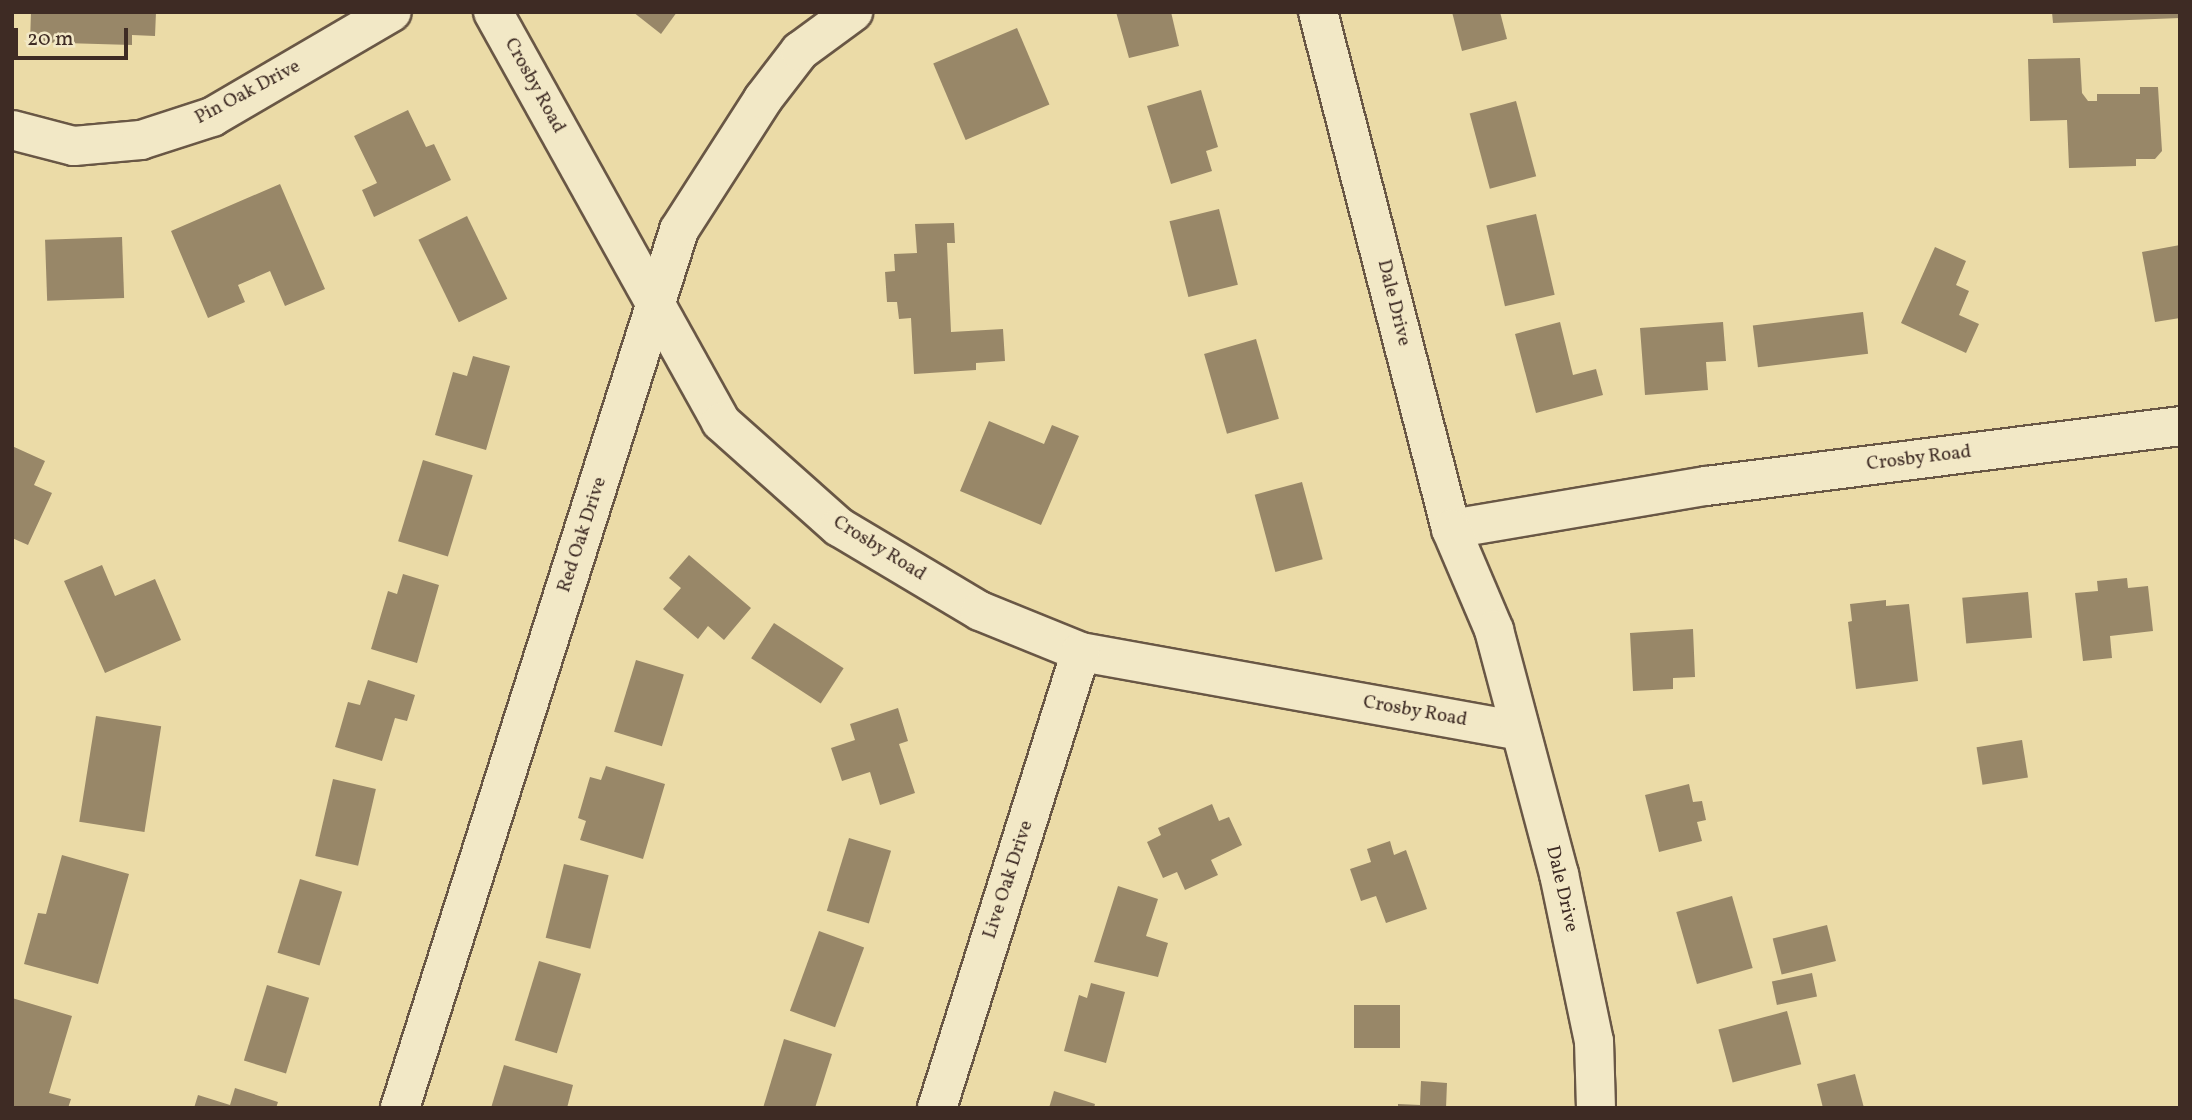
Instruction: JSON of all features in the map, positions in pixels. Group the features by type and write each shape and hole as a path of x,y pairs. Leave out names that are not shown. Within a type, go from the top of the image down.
{"street":[{"name":"Pin Oak Drive","path":"12,130 74,146 141,141 212,117 392,12"},
{"name":"Crosby Road","path":"493,12 655,308 721,422 839,527 979,611 1081,652 1519,731"},
{"name":"Red Oak Drive","path":"400,1108 679,230 763,99 800,51 853,12"},
{"name":"Dale Drive","path":"1318,12 1451,530 1477,590 1475,637 1482,661 1504,674 1559,874 1594,1041 1596,1108"},
{"name":"Crosby Road","path":"1451,530 1706,486 2180,426"},
{"name":"Live Oak Drive","path":"937,1108 1081,652"}],"building":[{"path":"31,12 156,12 155,36 132,35 132,45 30,42"},
{"path":"633,12 677,12 661,34"},
{"path":"1116,12 1171,12 1179,46 1129,58"},
{"path":"1452,12 1500,12 1507,39 1462,51"},
{"path":"2052,12 2180,12 2180,18 2053,23"},
{"path":"1017,28 1049,104 966,140 933,64"},
{"path":"2080,58 2082,93 2088,101 2097,101 2097,94 2140,94 2140,87 2158,87 2162,151 2155,159 2136,159 2136,166 2069,168 2067,120 2030,121 2028,59"},
{"path":"1201,90 1218,147 1206,151 1212,171 1171,184 1147,106"},
{"path":"1516,101 1536,176 1490,189 1470,113"},
{"path":"408,110 426,147 434,144 451,180 374,217 362,190 377,183 354,136"},
{"path":"280,184 325,289 285,306 270,271 238,285 245,302 208,318 171,231"},
{"path":"1219,209 1238,285 1188,297 1170,221"},
{"path":"1536,214 1555,295 1505,306 1486,225"},
{"path":"467,216 507,299 459,322 418,240"},
{"path":"954,223 955,243 947,243 951,332 1003,329 1005,361 976,363 976,370 914,374 911,318 899,319 897,302 887,302 885,272 895,271 894,254 917,253 915,224"},
{"path":"122,237 124,298 47,301 45,240"},
{"path":"2180,245 2180,318 2155,322 2142,252"},
{"path":"1935,247 1966,261 1956,285 1969,291 1959,315 1979,324 1966,353 1901,323"},
{"path":"1863,312 1868,354 1758,367 1753,326"},
{"path":"1560,322 1573,375 1596,369 1603,395 1536,413 1515,334"},
{"path":"1723,322 1726,361 1706,362 1708,390 1645,395 1640,328"},
{"path":"1256,339 1279,419 1227,434 1204,354"},
{"path":"473,356 510,366 486,450 435,435 453,372 467,376"},
{"path":"989,421 1044,444 1052,425 1079,436 1041,525 960,491"},
{"path":"12,446 45,461 34,485 52,493 28,545 12,538"},
{"path":"423,460 473,475 448,556 398,541"},
{"path":"1302,482 1323,559 1275,572 1255,495"},
{"path":"689,555 751,608 724,640 708,626 698,639 663,609 681,588 669,578"},
{"path":"102,565 115,596 155,579 181,640 105,673 64,581"},
{"path":"403,574 439,585 417,663 371,649 388,591 397,594"},
{"path":"2127,578 2128,588 2148,586 2153,631 2110,636 2112,658 2083,661 2075,593 2098,591 2097,581"},
{"path":"2028,592 2032,638 1966,644 1962,598"},
{"path":"1886,600 1886,606 1909,604 1918,681 1856,689 1848,622 1852,621 1850,604"},
{"path":"774,623 844,668 821,703 751,658"},
{"path":"1693,629 1695,677 1673,678 1673,689 1633,691 1630,633"},
{"path":"636,660 684,675 662,746 614,732"},
{"path":"368,680 415,695 407,721 395,718 382,761 335,747 348,702 360,705"},
{"path":"898,708 908,741 899,744 915,793 880,805 870,772 842,781 831,748 855,740 850,724"},
{"path":"96,716 161,726 144,832 79,822"},
{"path":"2022,740 2028,778 1983,785 1977,747"},
{"path":"606,766 665,784 643,859 580,840 586,821 578,818 590,777 601,780"},
{"path":"333,779 376,789 358,866 315,856"},
{"path":"1689,784 1693,802 1702,801 1706,820 1697,822 1702,841 1659,852 1645,795"},
{"path":"1212,804 1219,821 1229,817 1242,845 1211,860 1218,875 1185,890 1177,872 1163,878 1147,842 1161,835 1158,828"},
{"path":"849,838 891,851 869,924 827,911"},
{"path":"1390,841 1394,855 1406,850 1427,909 1386,923 1376,896 1361,901 1350,869 1371,862 1367,849"},
{"path":"62,855 129,874 98,984 24,964 38,913 46,914"},
{"path":"564,864 609,875 590,949 546,938"},
{"path":"300,879 342,892 320,965 277,953"},
{"path":"1118,886 1158,899 1146,936 1168,943 1158,977 1094,962"},
{"path":"1732,896 1753,968 1697,984 1676,912"},
{"path":"1827,925 1836,961 1782,974 1773,939"},
{"path":"819,931 864,947 835,1027 790,1011"},
{"path":"539,961 581,974 557,1053 515,1040"},
{"path":"1812,973 1817,996 1777,1005 1772,982"},
{"path":"1091,983 1125,992 1106,1063 1064,1051 1079,995 1087,998"},
{"path":"267,985 309,998 286,1073 244,1061"},
{"path":"12,998 72,1016 49,1093 71,1099 68,1108 12,1108"},
{"path":"1354,1005 1400,1005 1400,1048 1354,1048"},
{"path":"1787,1011 1801,1064 1733,1083 1718,1029"},
{"path":"784,1039 832,1054 815,1108 763,1108"},
{"path":"504,1065 573,1085 567,1108 491,1108"},
{"path":"1855,1074 1864,1108 1823,1108 1817,1084"},
{"path":"1421,1081 1447,1083 1446,1108 1398,1108 1398,1104 1420,1105"},
{"path":"235,1088 278,1102 276,1108 194,1108 198,1095 230,1105"},
{"path":"1054,1091 1095,1104 1094,1108 1049,1108"}]}
